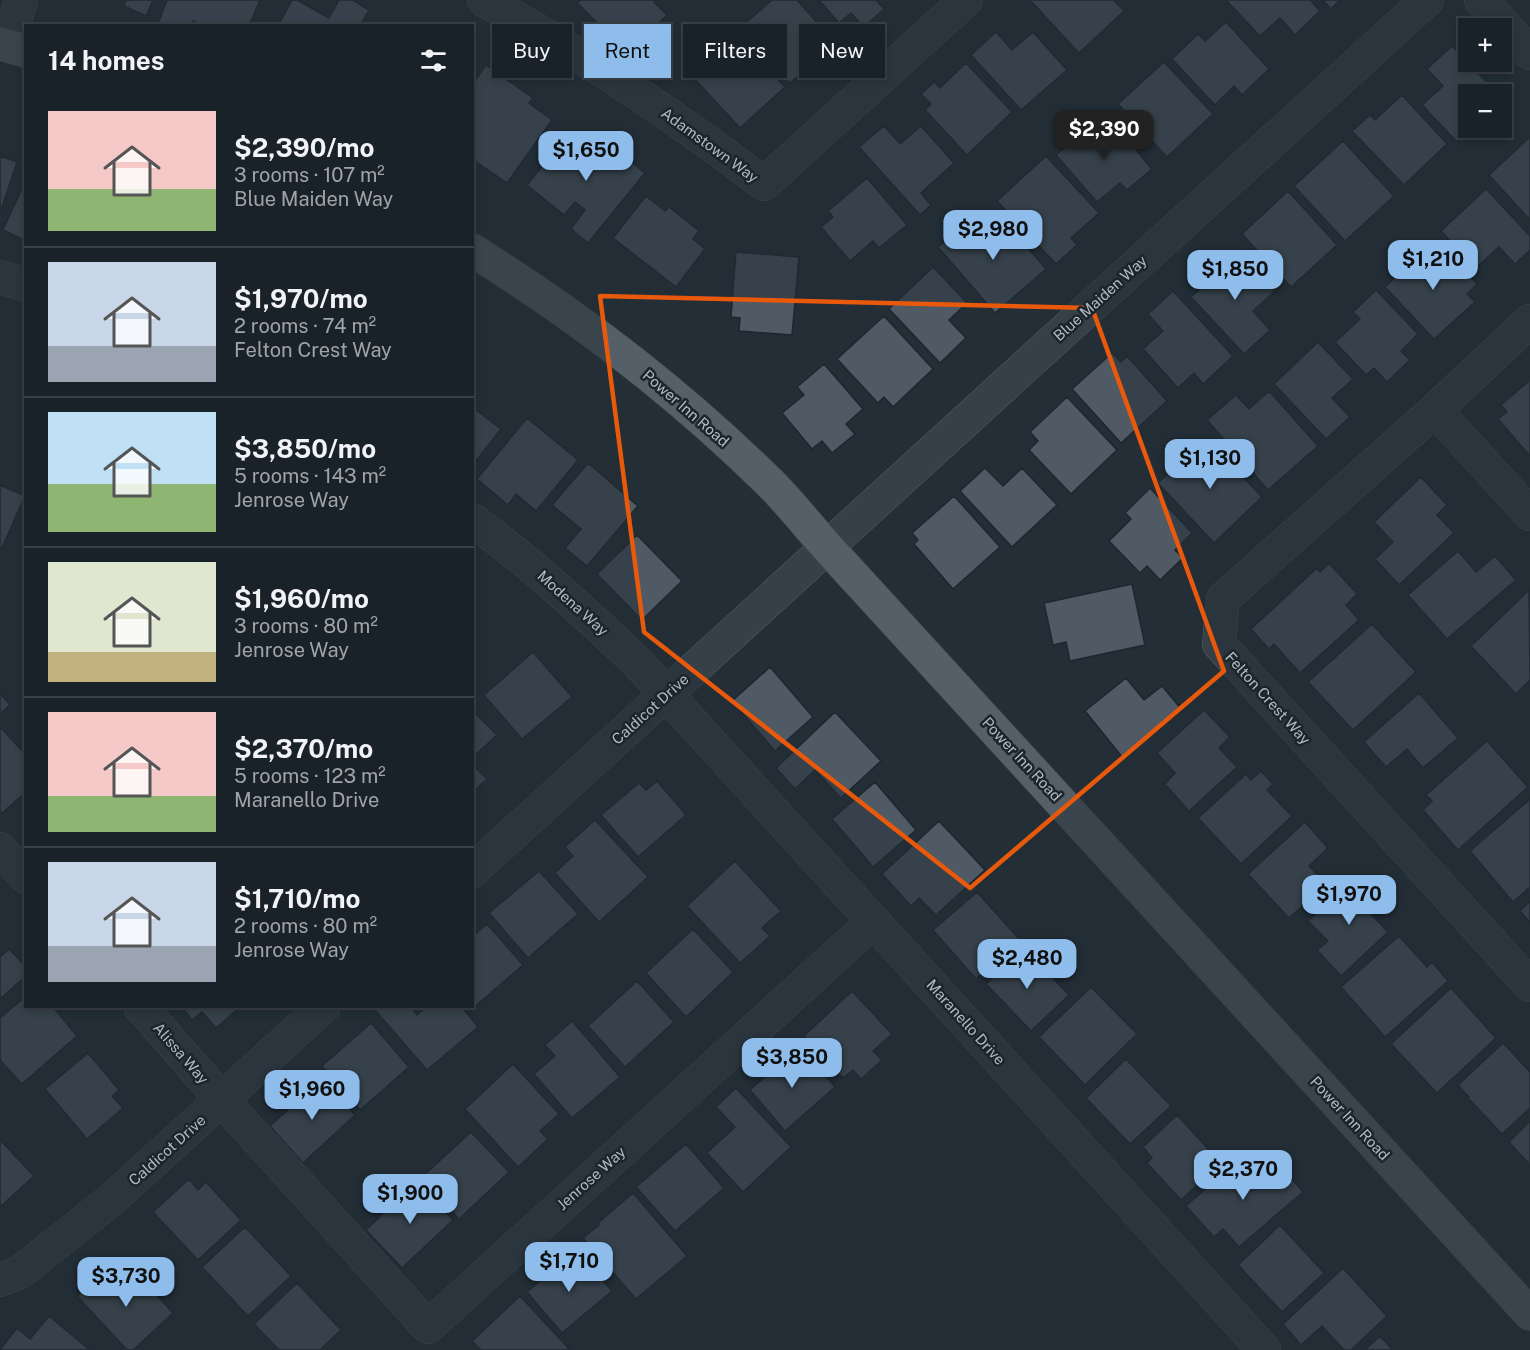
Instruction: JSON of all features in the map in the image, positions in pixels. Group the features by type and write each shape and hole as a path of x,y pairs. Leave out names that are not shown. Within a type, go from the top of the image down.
{"main road":[{"name":"Power Inn Road","path":"474,251 524,282 622,354 684,404 768,480 1530,1314"}],"street":[{"path":"11,47 21,0"},
{"name":"Adamstown Way","path":"484,0 520,8 764,184 966,0"},
{"name":"Blue Maiden Way","path":"827,547 1427,0"},
{"path":"1481,0 1530,53"},
{"path":"0,277 24,284"},
{"name":"Felton Crest Way","path":"1530,321 1436,410 1223,599 1219,644 1530,985"},
{"path":"1436,410 1530,514"},
{"name":"Modena Way","path":"474,521 509,547 577,605 667,694"},
{"name":"Caldicot Drive","path":"474,869 827,547"},
{"name":"Maranello Drive","path":"667,694 1264,1350"},
{"name":"Jenrose Way","path":"222,1100 428,1327 874,921"},
{"name":"Alissa Way","path":"142,1008 222,1100"},
{"name":"Caldicot Drive","path":"0,1280 20,1272 111,1200 322,1008"}],"highlighted area":[{"path":"600,296 1092,308 1224,671 970,888 644,632"}],"building":[{"path":"126,0 153,0 146,16 124,6"},
{"path":"167,0 260,0 250,24 200,24 193,21 192,24 158,24"},
{"path":"292,0 297,0 329,18 339,0 353,0 369,10 361,24 279,24"},
{"path":"581,0 656,0 654,2 667,15 658,24 599,24 577,3"},
{"path":"772,0 797,0 818,24 799,24 799,75 790,83 786,78 787,24 744,24"},
{"path":"819,0 876,0 884,9 867,24 861,24 851,13 839,23"},
{"path":"1030,0 1114,0 1124,11 1079,53"},
{"path":"1226,0 1310,0 1320,11 1295,35 1280,18 1260,36"},
{"path":"1323,0 1340,0 1331,9"},
{"path":"1226,22 1269,69 1242,95 1234,86 1215,105 1172,59 1198,34 1205,41"},
{"path":"996,32 1012,50 1033,32 1067,70 1021,110 971,55"},
{"path":"1452,46 1458,52 1458,72 1477,72 1488,84 1458,84 1458,138 1462,138 1457,142 1422,105 1443,86 1427,69"},
{"path":"1164,62 1213,114 1167,157 1118,104"},
{"path":"966,63 1012,112 967,155 925,110 931,104 921,94 934,82 940,88"},
{"path":"486,65 492,69 492,78 505,78 533,98 529,103 552,120 507,183 474,160 474,82"},
{"path":"694,78 776,78 785,87 740,128"},
{"path":"1402,95 1447,144 1404,185 1352,131 1370,115 1375,120"},
{"path":"1111,120 1152,169 1127,190 1120,183 1097,202 1056,155 1083,132 1089,139"},
{"path":"884,126 900,144 921,126 954,163 921,193 931,205 920,215 859,147"},
{"path":"573,129 612,160 619,152 645,173 588,243 571,229 585,210 575,202 564,215 527,185"},
{"path":"1530,137 1530,220 1489,175"},
{"path":"1343,141 1394,196 1345,241 1294,186"},
{"path":"0,156 17,162 0,213"},
{"path":"1046,156 1099,213 1071,238 1077,245 1056,264 997,201"},
{"path":"867,178 907,225 879,248 873,241 850,261 821,227 833,217 828,211"},
{"path":"24,184 24,240 3,230"},
{"path":"1486,189 1530,236 1530,250 1515,264 1499,247 1476,268 1441,231"},
{"path":"1288,191 1337,245 1291,287 1242,234"},
{"path":"646,196 665,211 669,207 699,231 693,239 705,249 676,287 613,238"},
{"path":"997,212 1046,269 995,313 938,247 967,222 975,231"},
{"path":"1430,244 1457,273 1462,268 1477,284 1467,294 1475,302 1434,339 1385,287"},
{"path":"1226,251 1238,263 1244,258 1275,291 1253,311 1270,330 1244,354 1191,297 1215,276 1208,268"},
{"path":"736,252 799,257 792,335 739,331 740,318 731,317"},
{"path":"933,267 967,303 949,320 966,338 940,363 889,309"},
{"path":"1376,290 1418,334 1401,351 1410,360 1387,382 1374,368 1366,375 1335,342 1360,319 1353,312"},
{"path":"1173,291 1233,356 1203,384 1194,373 1178,388 1143,349 1163,331 1148,314"},
{"path":"884,316 933,369 893,407 884,397 878,403 837,359"},
{"path":"1318,342 1353,379 1332,398 1350,417 1326,439 1274,384"},
{"path":"1112,353 1121,362 1127,356 1167,401 1121,443 1072,389"},
{"path":"824,364 863,409 846,424 855,434 832,453 822,441 812,449 782,413 804,395 797,387"},
{"path":"1530,380 1530,456 1498,419 1507,412 1501,405"},
{"path":"1269,391 1318,446 1268,490 1207,420 1236,395 1249,409"},
{"path":"1067,397 1117,450 1071,494 1029,450 1038,441 1030,432"},
{"path":"474,409 501,429 474,463"},
{"path":"527,418 578,460 536,511 516,494 508,505 477,479"},
{"path":"1206,437 1262,497 1214,543 1158,483"},
{"path":"588,463 638,506 587,566 565,548 581,529 552,505"},
{"path":"985,468 1003,486 1022,468 1057,505 1012,547 960,491"},
{"path":"1421,477 1447,505 1437,515 1454,533 1399,585 1375,559 1393,542 1374,522"},
{"path":"0,485 24,496 24,498 0,549"},
{"path":"1150,488 1192,533 1175,550 1183,558 1160,580 1147,566 1140,573 1109,541 1131,519 1125,513"},
{"path":"954,496 1000,547 953,589 914,544 918,540 912,533"},
{"path":"637,535 682,581 642,620 597,574"},
{"path":"1458,551 1476,572 1495,556 1516,580 1447,639 1408,595"},
{"path":"1329,563 1357,594 1346,605 1359,620 1300,673 1274,644 1269,649 1251,629 1317,568 1320,572"},
{"path":"1132,584 1145,645 1070,661 1066,642 1053,645 1044,603"},
{"path":"1529,590 1530,680 1516,694 1471,646"},
{"path":"1372,624 1416,672 1353,730 1308,682"},
{"path":"533,652 572,697 522,739 484,695"},
{"path":"770,667 813,717 775,751 732,701"},
{"path":"1126,678 1144,700 1162,686 1182,710 1123,758 1085,711"},
{"path":"0,693 10,705 0,714"},
{"path":"1419,693 1458,738 1423,768 1407,749 1386,767 1364,742"},
{"path":"1204,710 1230,737 1219,748 1237,767 1189,811 1165,784 1175,773 1157,753"},
{"path":"474,712 497,735 474,756"},
{"path":"835,712 881,761 841,798 815,770 795,789 776,768"},
{"path":"0,727 24,753 24,794 2,813 0,812"},
{"path":"1487,741 1528,787 1458,850 1423,810 1432,801 1426,795"},
{"path":"474,766 487,779 474,791"},
{"path":"1261,771 1273,784 1267,790 1292,816 1241,864 1198,818 1246,774 1251,780"},
{"path":"657,781 686,815 638,857 601,815 639,783 646,790"},
{"path":"875,782 916,830 873,867 832,819"},
{"path":"1530,799 1530,887 1513,902 1470,851"},
{"path":"595,820 648,877 599,922 555,873 573,856 565,847"},
{"path":"939,821 985,870 936,915 919,898 911,906 882,874"},
{"path":"1305,822 1328,848 1309,866 1327,884 1289,918 1248,874"},
{"path":"735,861 781,911 762,928 770,936 740,963 687,906"},
{"path":"539,871 578,914 528,958 489,913"},
{"path":"1356,876 1382,903 1371,914 1388,932 1341,976 1317,950 1328,941 1308,921"},
{"path":"977,892 1020,940 976,979 933,930"},
{"path":"1530,901 1530,922 1520,911"},
{"path":"487,924 523,965 474,1007 474,935"},
{"path":"693,929 733,972 686,1017 646,973"},
{"path":"1399,936 1427,967 1432,962 1448,981 1385,1037 1341,987"},
{"path":"1024,948 1069,995 1031,1031 986,984"},
{"path":"9,949 24,965 24,978 0,999 0,957"},
{"path":"637,981 674,1022 625,1067 588,1026"},
{"path":"1091,987 1137,1034 1085,1085 1039,1037"},
{"path":"1451,988 1496,1038 1437,1093 1391,1044"},
{"path":"852,991 892,1034 873,1051 882,1060 861,1079 853,1070 843,1078 804,1036"},
{"path":"24,998 24,1008 54,1008 77,1036 22,1084 0,1060 0,1018"},
{"path":"183,1008 239,1008 216,1028 202,1012 192,1020"},
{"path":"377,1008 412,1008 417,1015 425,1008 463,1008 478,1027 427,1070 375,1010"},
{"path":"572,1021 620,1077 572,1118 534,1074 555,1056 545,1045"},
{"path":"371,1023 409,1067 360,1110 322,1066"},
{"path":"1503,1043 1530,1072 1530,1108 1502,1134 1458,1085"},
{"path":"88,1053 119,1090 112,1096 123,1108 87,1139 45,1089"},
{"path":"785,1053 794,1064 806,1053 835,1087 785,1131 750,1090 775,1068 772,1064"},
{"path":"1126,1059 1171,1106 1130,1144 1086,1098"},
{"path":"513,1064 559,1114 540,1131 548,1139 518,1167 465,1109"},
{"path":"322,1079 355,1115 303,1163 270,1126"},
{"path":"736,1088 791,1147 743,1192 707,1153 735,1127 716,1107"},
{"path":"1177,1115 1221,1163 1181,1200 1147,1163 1152,1158 1143,1147"},
{"path":"1530,1121 1530,1165 1509,1142"},
{"path":"471,1132 509,1172 459,1219 421,1178"},
{"path":"0,1140 34,1176 0,1207"},
{"path":"686,1144 724,1188 675,1231 636,1187"},
{"path":"1245,1154 1270,1182 1284,1170 1303,1192 1239,1247 1223,1229 1214,1237 1186,1206"},
{"path":"189,1179 198,1190 206,1182 241,1220 198,1260 153,1212"},
{"path":"417,1181 453,1220 402,1268 366,1230"},
{"path":"633,1193 687,1256 636,1299 583,1238"},
{"path":"1280,1225 1324,1273 1282,1312 1238,1265"},
{"path":"245,1227 291,1276 248,1316 202,1267"},
{"path":"581,1256 612,1291 562,1333 527,1292 566,1259 571,1265"},
{"path":"131,1267 173,1313 133,1350 127,1350 77,1296 97,1277 108,1289"},
{"path":"1343,1268 1387,1316 1351,1350 1344,1350 1322,1326 1301,1345 1283,1324"},
{"path":"297,1283 341,1330 320,1350 279,1350 254,1324"},
{"path":"520,1296 570,1350 481,1350 472,1341"},
{"path":"49,1316 90,1350 0,1350 17,1328 30,1339"},
{"path":"1380,1336 1393,1350 1365,1350"}]}
